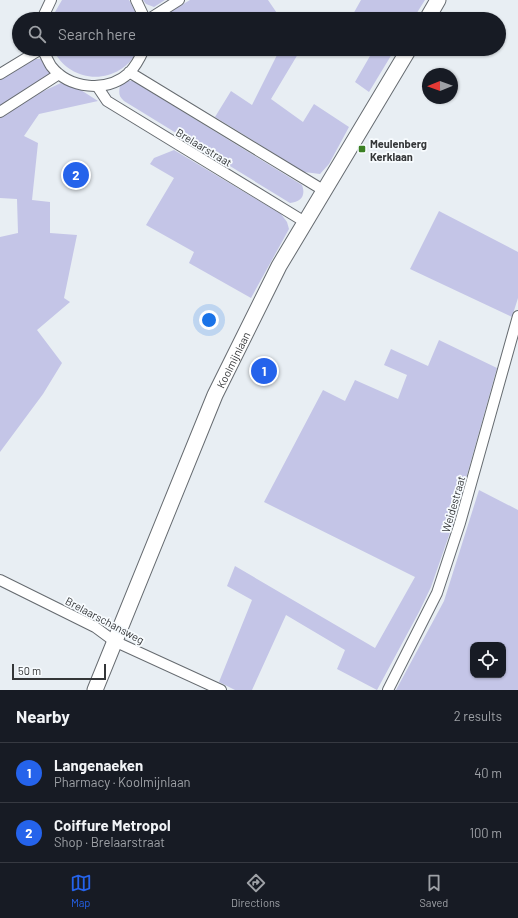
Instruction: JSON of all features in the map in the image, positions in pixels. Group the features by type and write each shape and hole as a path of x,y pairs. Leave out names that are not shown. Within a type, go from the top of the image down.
{"street":[{"path":"45,12 51,0"},
{"path":"136,0 142,12"},
{"path":"161,12 179,0"},
{"path":"431,12 438,0"},
{"path":"0,74 30,56"},
{"path":"46,56 59,74 78,84 97,86 112,83 129,72 139,61 141,56"},
{"name":"Koolmijnlaan","path":"95,690 215,395 279,266 323,190 405,56"},
{"path":"129,72 323,190"},
{"path":"0,112 59,74"},
{"name":"Brelaarstraat","path":"97,86 107,101 305,222"},
{"name":"Weidestraat","path":"388,690 437,593 460,522 518,316"},
{"name":"Brelaarschansweg","path":"0,580 95,627 114,641 221,690"}],"shaded area":[{"path":"62,0 129,0 136,12 55,12"},
{"path":"143,0 165,0 154,7 146,4"},
{"path":"190,0 268,0 276,12 170,12"},
{"path":"361,0 425,0 417,12 354,12"},
{"path":"58,56 133,56 120,70 108,75 96,77 83,75 71,70"},
{"path":"276,56 297,56 271,99 303,122 314,104 349,127 329,164 320,174 304,172 215,117 231,91 252,105"},
{"path":"370,56 391,56 369,92 355,82"},
{"path":"32,59 44,59 50,72 47,78 0,107 0,80"},
{"path":"124,81 133,81 302,185 302,198 290,203 124,101 119,92 120,85"},
{"path":"61,83 73,85 98,101 39,114 24,136 38,143 32,200 50,202 50,233 77,235 64,298 70,302 37,330 62,363 43,394 0,452 0,237 18,233 17,199 0,198 0,118 33,96"},
{"path":"174,150 281,214 287,222 289,229 251,298 189,263 194,252 146,225 174,178 150,164 154,158"},
{"path":"439,211 518,252 518,298 512,317 410,269"},
{"path":"439,340 497,368 455,518 431,587 377,690 337,669 345,650 286,615 252,690 235,690 219,682 252,600 227,586 235,566 375,648 415,577 264,502 323,390 345,401 355,380 398,399 407,375 384,365 391,349 428,366"},
{"path":"479,490 518,510 518,690 396,690 444,601"}],"place":[{"name":"Meulenberg Kerklaan","path":"362,149"},
{"name":"Coiffure Metropol","path":"76,175"},
{"name":"Langenaeken","path":"264,371"}]}
